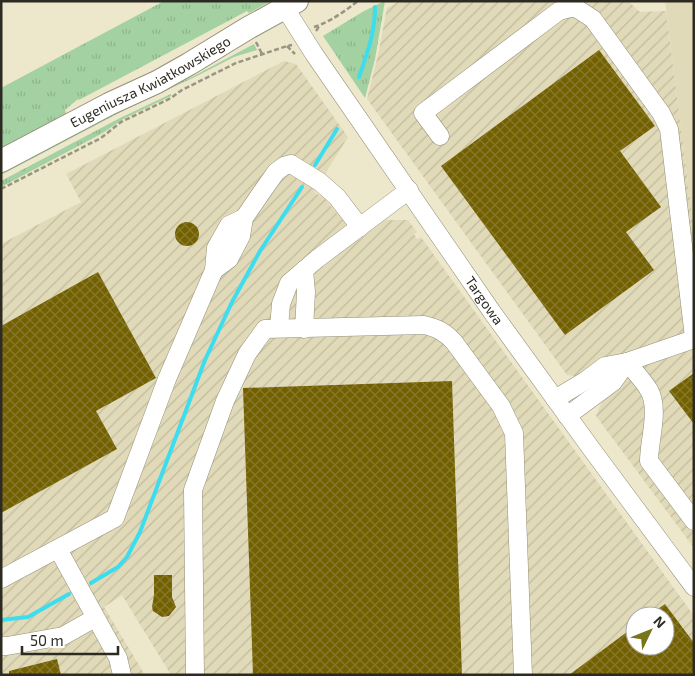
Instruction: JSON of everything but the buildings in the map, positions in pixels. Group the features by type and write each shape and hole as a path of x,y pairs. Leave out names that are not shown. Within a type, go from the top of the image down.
{"main road":[{"name":"Eugeniusza Kwiatkowskiego","path":"1,161 109,104 157,82 291,4"}],"street":[{"name":"Targowa","path":"291,4 314,54 492,312 694,587"},
{"path":"440,136 423,113 559,11 570,8 576,8 593,19 662,113 669,129 694,338 627,362 605,366 555,399"},
{"path":"1,579 115,518 167,379 214,270 228,259 241,236 244,218 276,172 284,166 291,164 320,182 337,197 360,227"},
{"path":"279,328 281,304 289,283 409,190"},
{"path":"304,270 306,292 304,329"},
{"path":"195,675 193,490 225,401 247,354 265,329 424,325 437,328 447,334 454,342 501,406 514,433 522,675"},
{"path":"567,416 613,382 627,362"},
{"path":"627,362 650,391 653,403 654,414 650,436 649,461 694,521"},
{"path":"58,549 118,658 122,675"},
{"path":"1,646 63,636 95,618"}],"path":[{"path":"320,25 358,1"},
{"path":"1,189 101,138 121,122 236,63 287,46"}],"shaded area":[{"path":"400,1 628,1 640,12 666,11 694,230 694,548 596,416 601,403 582,377 567,375 367,99 387,8"},
{"path":"665,1 694,1 694,230 675,81"},
{"path":"284,61 296,64 348,137 314,192 325,199 359,240 385,220 408,220 417,232 414,234 417,239 421,237 694,616 694,675 171,675 122,595 104,607 145,675 1,675 1,244 81,202 66,174"}],"green space":[{"path":"164,1 271,1 249,13 247,11 78,99 65,110 67,116 1,150 1,88"},
{"path":"385,1 375,59 365,98 323,36 364,11"},
{"path":"254,44 257,50 234,57 138,103 1,175 1,170 103,117 192,77"},
{"path":"171,94 171,96 125,118 101,134 1,187 1,181 120,118"}],"waterway":[{"path":"359,77 372,35 375,7"},
{"path":"315,165 337,129"},
{"path":"91,583 118,567 127,557 140,532 205,360 232,302 260,251 302,187"},
{"path":"1,620 28,617 69,594"}]}
